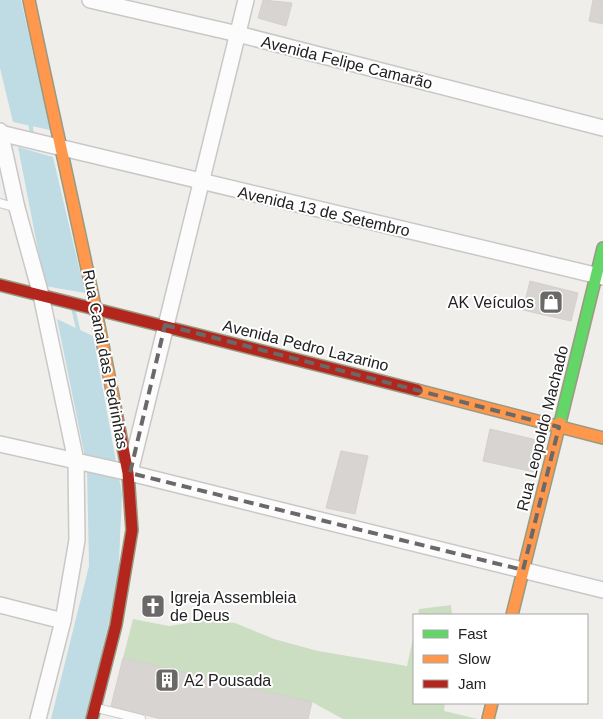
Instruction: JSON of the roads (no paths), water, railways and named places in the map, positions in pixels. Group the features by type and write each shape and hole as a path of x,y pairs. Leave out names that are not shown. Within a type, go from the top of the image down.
{"main road":[{"name":"Rua Canal das Pedrinhas","path":"29,0 52,144 97,308 126,472 132,530 116,625 93,713"},
{"name":"Rua Leopoldo Machado","path":"512,614 559,427 600,276 603,248"},
{"name":"Avenida Pedro Lazarino","path":"0,285 165,325 603,438"},
{"path":"488,719 492,704"}],"street":[{"name":"Avenida Felipe Camarão","path":"90,0 238,34 603,128"},
{"path":"126,472 165,325 246,0"},
{"name":"Avenida 13 de Setembro","path":"4,134 600,276"},
{"path":"4,134 5,206 41,295 78,461 77,540 63,621 38,719"},
{"path":"0,444 126,472 603,590"},
{"path":"0,605 63,621"}],"lane":[{"path":"93,713 141,719"}],"water":[{"path":"0,0 21,0 50,130 13,122 0,68"},
{"path":"18,147 53,157 85,293 45,286"},
{"path":"57,319 93,336 122,494 118,584 86,719 51,719 89,566 87,467"}],"waterway":[{"path":"30,123 33,138"},
{"path":"73,308 79,333"}],"place":[{"name":"AK Veículos","path":"551,302"},
{"name":"Igreja Assembleia de Deus","path":"153,606"},
{"name":"A2 Pousada","path":"167,680"}]}
